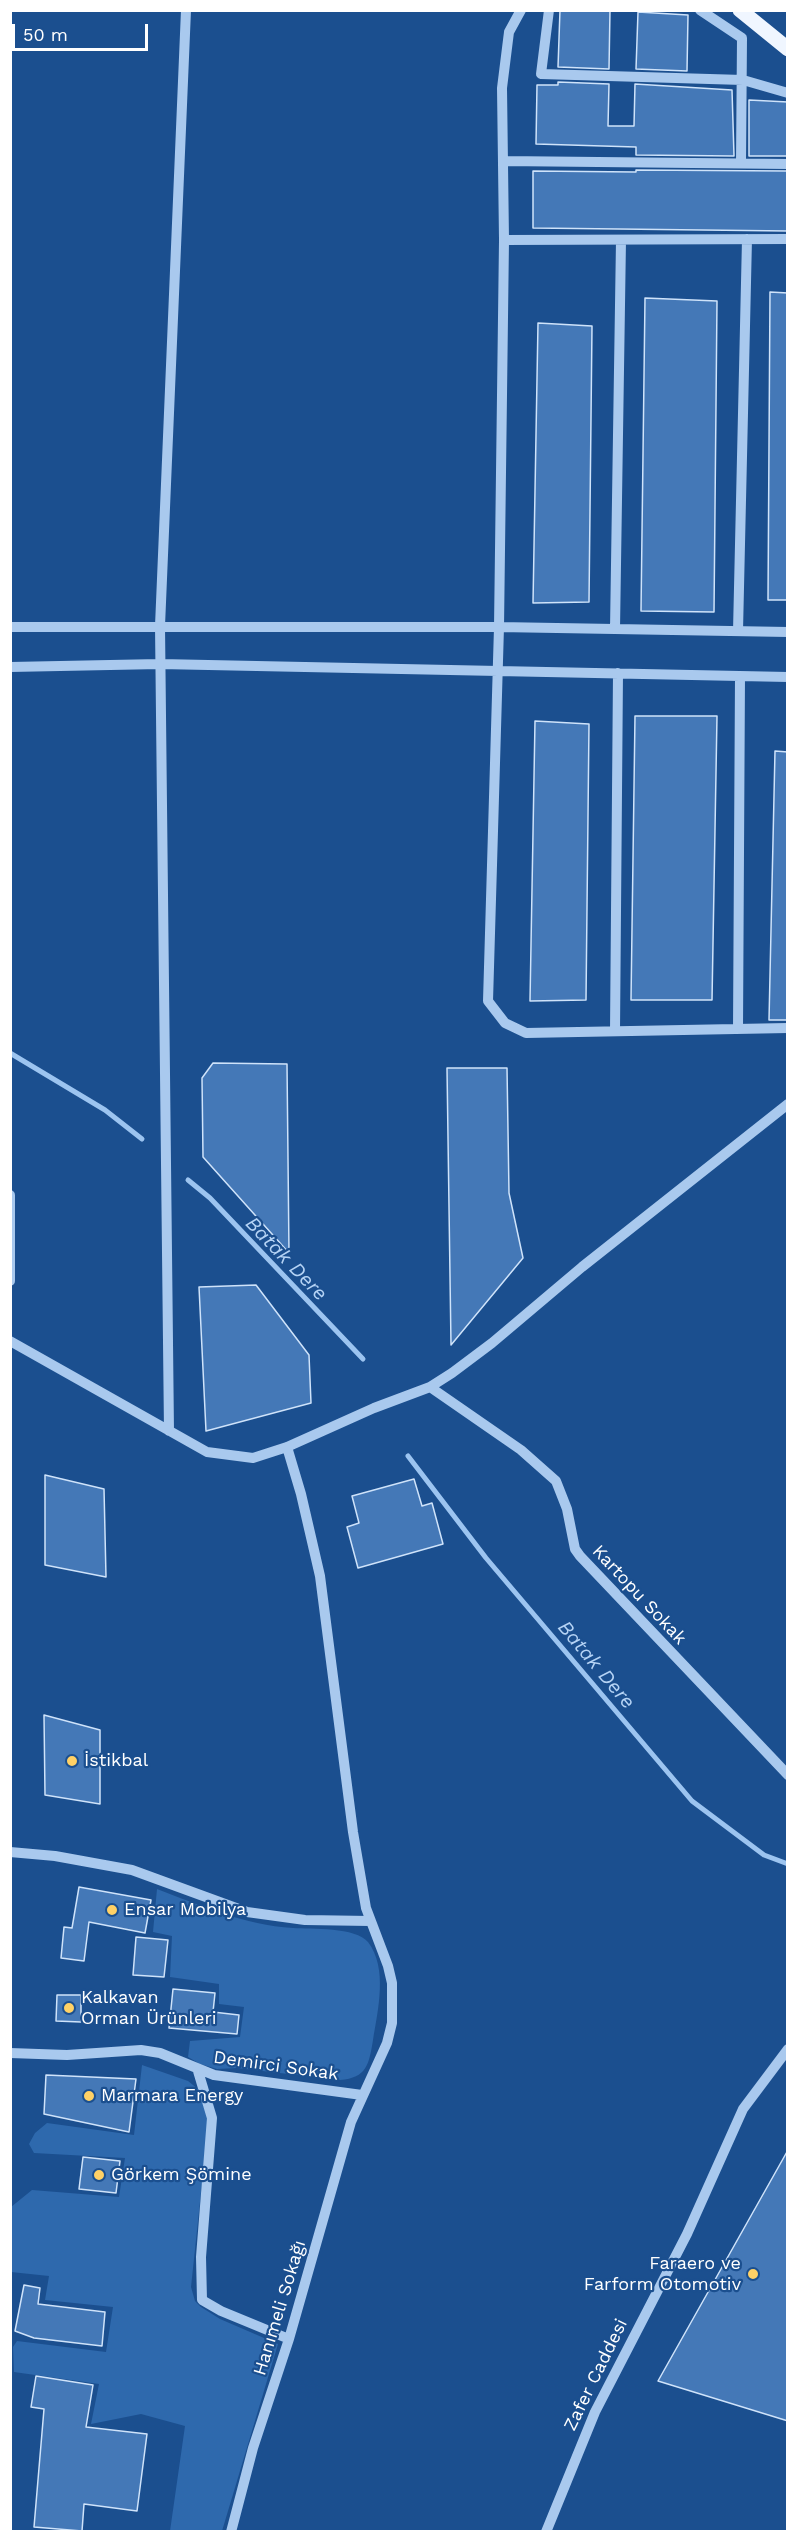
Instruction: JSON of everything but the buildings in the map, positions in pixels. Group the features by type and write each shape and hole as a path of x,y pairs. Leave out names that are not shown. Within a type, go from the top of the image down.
{"main road":[{"path":"740,10 788,49"}],"street":[{"path":"170,1431 160,626 186,10"},
{"path":"521,10 509,32 501,88 504,240 499,627 488,1001 504,1023 526,1033 788,1028"},
{"path":"549,10 541,74 743,80 788,93"},
{"path":"700,10 742,38 741,162"},
{"path":"503,161 788,164"},
{"path":"738,631 747,239"},
{"path":"504,240 788,239"},
{"path":"615,629 621,240"},
{"path":"10,627 499,627 788,632"},
{"path":"10,667 160,664 788,677"},
{"path":"615,1031 618,674"},
{"path":"738,1029 740,676"},
{"path":"10,1341 207,1452 253,1458 287,1447 374,1408 430,1387 485,1349 582,1267 788,1104"},
{"path":"10,1195 10,1281"},
{"name":"Kartopu Sokak","path":"430,1387 521,1450 556,1481 567,1509 574,1543 580,1556 788,1775"},
{"name":"Hanımeli Sokağı","path":"231,2532 343,2148 362,2095 379,2065 392,2023 393,2000 388,1966 370,1921 353,1833 320,1576 301,1494 287,1447"},
{"path":"10,1852 55,1856 132,1870 258,1914 305,1920 370,1921"},
{"name":"Zafer Caddesi","path":"546,2532 595,2412 687,2234 743,2109 788,2049"},
{"name":"Demirci Sokak","path":"10,2054 67,2055 141,2050 160,2053 198,2071 214,2075 362,2095"},
{"path":"198,2071 212,2118 201,2257 202,2300 221,2311 289,2338"}],"shaded area":[{"path":"157,1889 240,1919 275,1926 344,1931 362,1937 368,1942 378,1964 380,1990 370,2056 361,2073 349,2079 340,2080 237,2068 217,2069 200,2064 188,2057 190,2041 240,2037 244,2007 219,2004 219,1984 170,1977 172,1936 153,1932"},
{"path":"142,2065 188,2081 198,2089 205,2103 208,2118 206,2145 191,2287 195,2301 220,2319 278,2344 222,2531 170,2531 185,2426 141,2414 91,2424 99,2384 14,2372 13,2347 17,2341 106,2352 113,2307 45,2300 49,2276 11,2272 11,2207 32,2190 119,2197 125,2158 34,2153 29,2144 35,2133 47,2123 134,2135"}],"waterway":[{"name":"Batak Dere","path":"10,1053 105,1110 142,1139"},
{"name":"Batak Dere","path":"188,1180 210,1198 363,1359"},
{"name":"Batak Dere","path":"408,1456 486,1558 692,1801 764,1855 788,1864"}],"place":[{"name":"İstikbal","path":"72,1761"},
{"name":"Ensar Mobilya","path":"112,1910"},
{"name":"Kalkavan Orman Ürünleri","path":"69,2008"},
{"name":"Marmara Energy","path":"89,2096"},
{"name":"Görkem Şömine","path":"99,2175"},
{"name":"Faraero ve Farform Otomotiv","path":"753,2274"}]}
